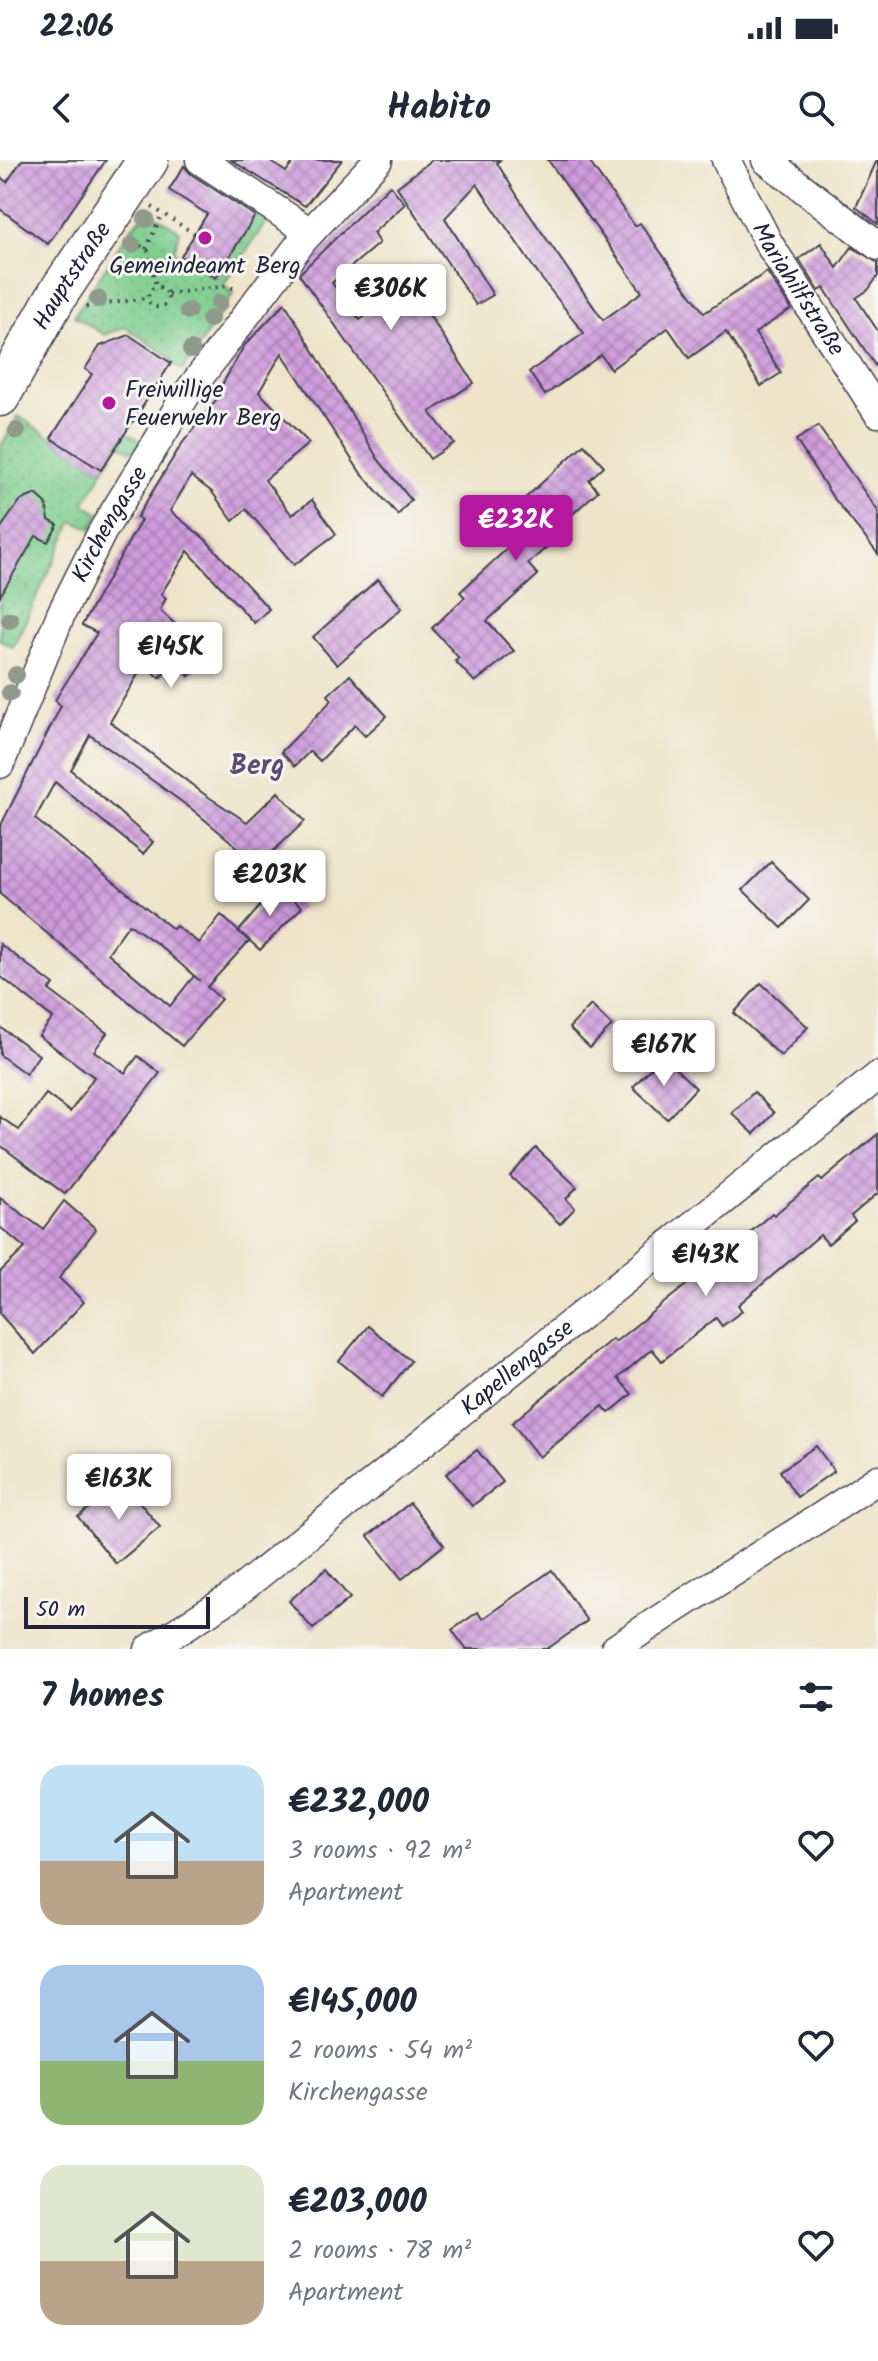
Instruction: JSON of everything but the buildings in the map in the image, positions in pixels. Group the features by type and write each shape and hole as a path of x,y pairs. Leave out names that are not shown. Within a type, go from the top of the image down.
{"main road":[{"name":"Hauptstraße","path":"0,396 57,295 127,190"}],"street":[{"path":"200,160 310,232"},
{"name":"Kirchengasse","path":"0,764 61,614 102,532 186,395 257,296 310,232 378,160"},
{"name":"Mariahilfstraße","path":"726,160 769,244 878,413"},
{"path":"766,160 878,246"},
{"name":"Kapellengasse","path":"149,1649 230,1598 878,1076"},
{"path":"615,1649 687,1598 804,1530 878,1479"}],"path":[{"path":"127,190 195,234"},
{"path":"127,190 156,286"},
{"path":"146,249 162,214"},
{"path":"156,286 163,287 168,294 167,302 160,307 152,306 147,298 149,290 156,286"},
{"path":"168,294 226,286 257,296"}],"green space":[{"path":"148,211 180,231 174,251 216,278 256,214 267,221 223,285 234,293 183,370 171,363 173,359 125,327 105,335 74,316 132,227"},
{"path":"18,416 101,470 126,432 142,442 135,453 119,444 84,504 100,514 92,529 73,521 13,647 0,640 0,448"}],"place":[{"name":"Gemeindeamt Berg","path":"205,238"},
{"name":"Freiwillige Feuerwehr Berg","path":"109,403"}],"district":[{"name":"Berg","path":"257,764"}]}
